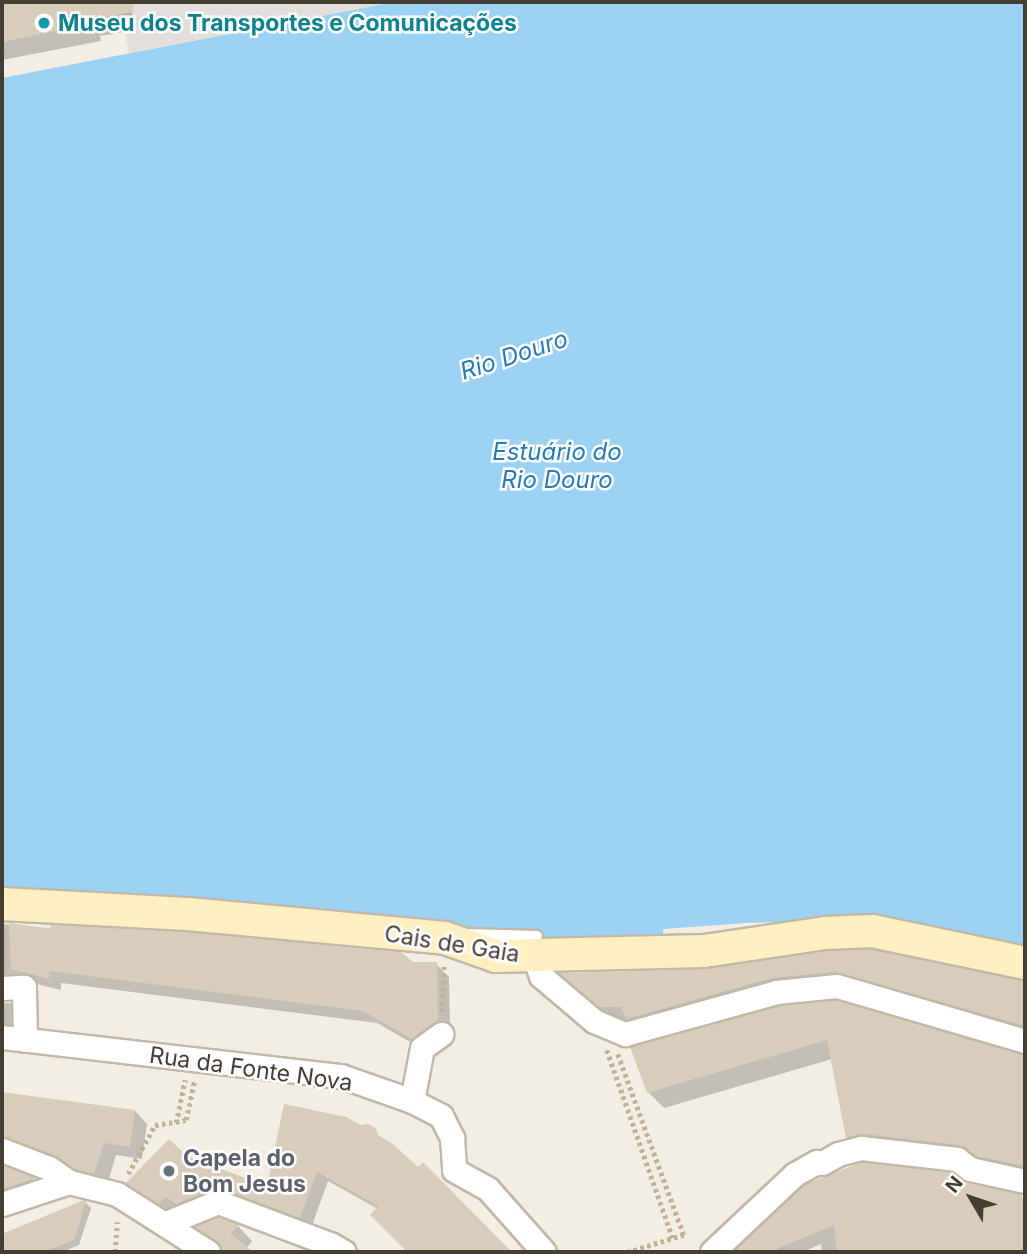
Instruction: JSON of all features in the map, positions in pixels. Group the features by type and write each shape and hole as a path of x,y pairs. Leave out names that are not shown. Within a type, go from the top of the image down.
{"main road":[{"name":"Cais de Gaia","path":"2,904 188,914 450,940 496,956 535,946 704,951 826,933 872,931 1025,963"}],"street":[{"path":"535,946 541,976 594,1021 625,1034 776,992 837,986 1025,1041"},
{"path":"2,988 24,987 25,1040"},
{"path":"412,1101 422,1048 441,1034"},
{"name":"Rua da Fonte Nova","path":"2,1037 193,1064 341,1076 412,1101 441,1116 453,1139 454,1170 488,1189 544,1252"},
{"path":"712,1252 795,1174 838,1154 861,1148 957,1159 970,1169 1025,1181"},
{"path":"2,1150 49,1168 69,1182 117,1194 208,1252"},
{"path":"2,1204 69,1182"},
{"path":"166,1223 218,1202 330,1244 344,1252"}],"path":[{"path":"441,1034 450,940"},
{"path":"617,1051 684,1235 629,1252"},
{"path":"608,1053 673,1238"},
{"path":"176,1124 193,1064"},
{"path":"117,1194 155,1125 176,1124 186,1120 193,1064"},
{"path":"115,1252 118,1219"}],"shaded area":[{"path":"118,2 394,2 129,53"}],"water":[{"name":"Estuário do Rio Douro","path":"394,2 1025,2 1025,954 869,920 746,923 663,929 664,940 538,943 536,929 441,927 2,891 2,78"}],"building":[{"name":"Museu dos Transportes e Comunicações","path":"2,2 133,2 133,12 85,20 86,25 2,42"},
{"path":"9,923 50,929 51,925 187,932 401,952 413,962 437,962 438,1021 412,1039 363,1011 49,971 49,979 11,969"},
{"path":"871,949 1025,981 1025,1026 836,972 772,978 626,1019 621,1007 600,1007 559,973 704,969 828,951"},
{"path":"836,1000 1025,1055 1025,1166 976,1156 959,1145 863,1134 846,1138 827,1040 647,1093 630,1047 779,1006"},
{"path":"2,1092 135,1110 130,1147 104,1143 94,1174 75,1169 54,1155 2,1136"},
{"path":"284,1104 346,1117 361,1125 368,1124 376,1128 378,1135 393,1144 418,1167 423,1162 512,1252 407,1252 370,1215 378,1206 317,1172 300,1218 222,1189 206,1192 196,1188 203,1193 177,1204 166,1197 159,1204 126,1183 169,1139 187,1156 267,1186"},
{"path":"862,1162 952,1172 967,1183 1021,1194 1025,1205 1025,1252 837,1252 834,1225 769,1252 732,1252 803,1185"},
{"path":"2,1165 36,1178 6,1188 2,1185"},
{"path":"86,1201 74,1240 44,1252 2,1252 2,1234"},
{"path":"218,1217 239,1225 231,1234 253,1252 222,1252 216,1241 194,1227"}],"place":[{"name":"Museu dos Transportes e Comunicações","path":"44,23"},
{"name":"Capela do Bom Jesus","path":"169,1171"}],"water label":[{"name":"Rio Douro","path":"514,355"}]}
